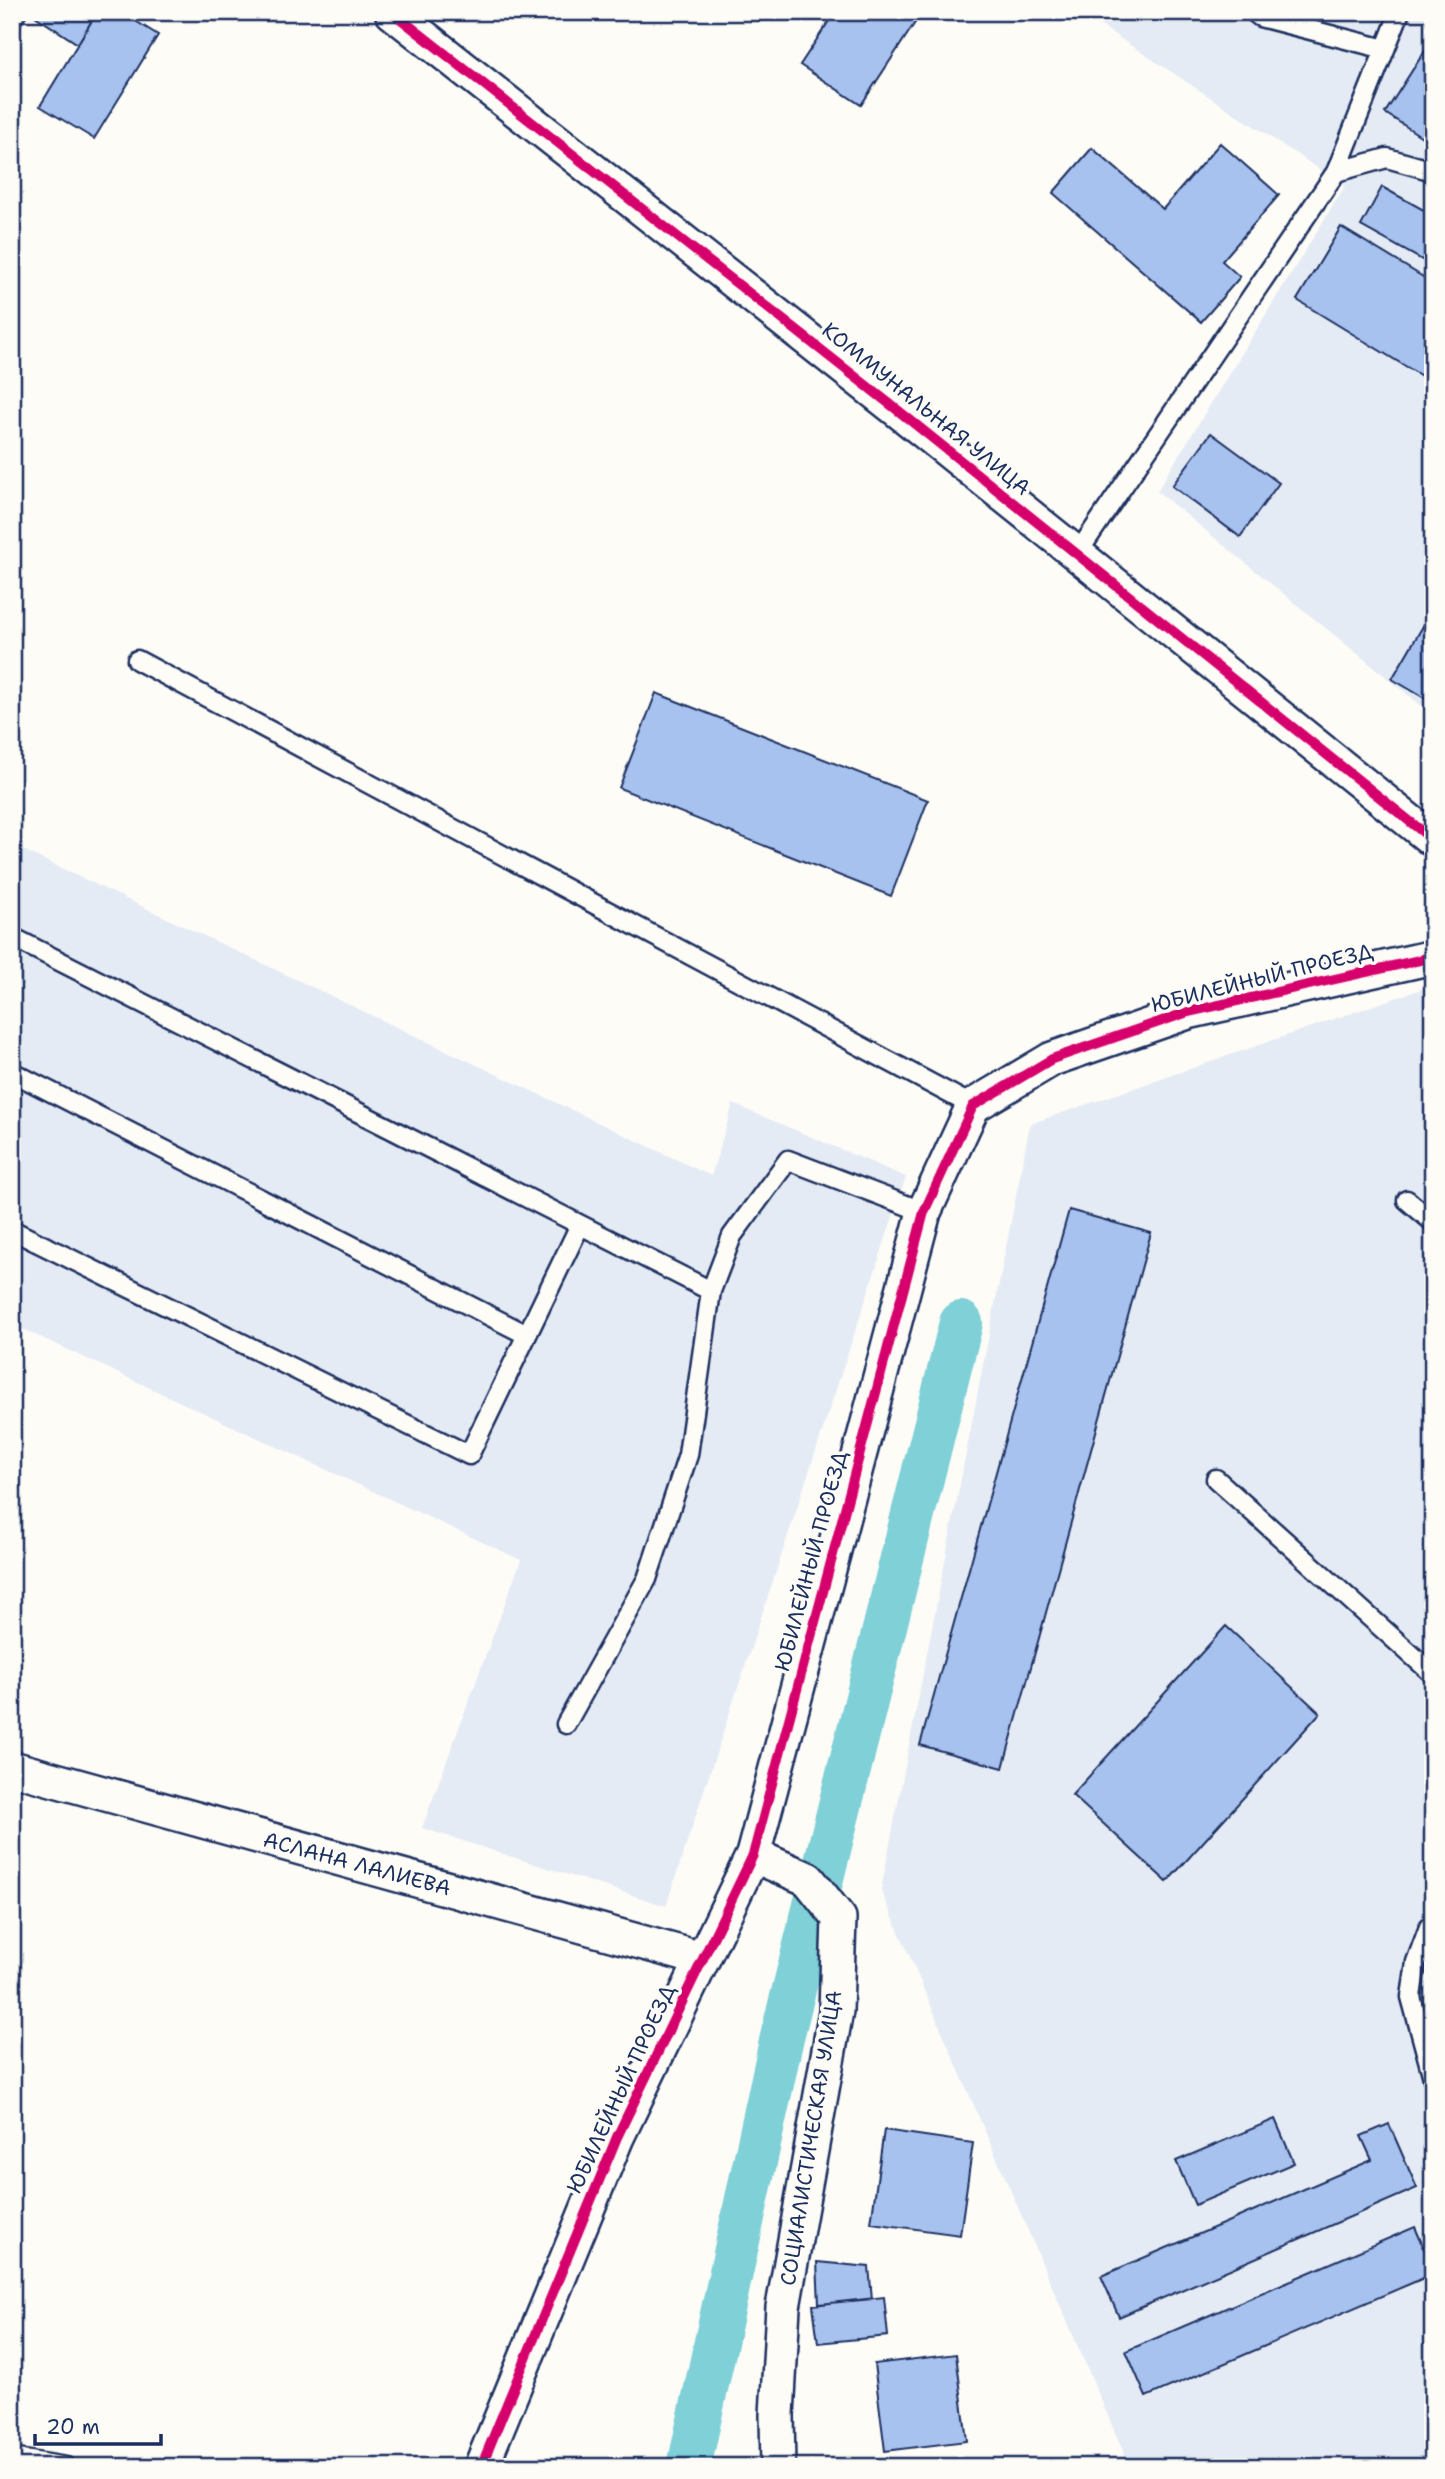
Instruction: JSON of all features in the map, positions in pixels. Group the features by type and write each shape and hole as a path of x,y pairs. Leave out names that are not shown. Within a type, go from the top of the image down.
{"street":[{"name":"КОММУНАЛЬНАЯ УЛИЦА","path":"392,12 900,412 1433,840"},
{"name":"ЮБИЛЕЙНЫЙ ПРОЕЗД","path":"481,2467 617,2137 753,1854 924,1212 973,1106 1052,1059 1188,1012 1433,957"},
{"name":"АСЛАНА ЛАЛИЕВА","path":"12,1768 702,1959"},
{"name":"СОЦИАЛИСТИЧЕСКАЯ УЛИЦА","path":"753,1854 808,1879 839,1918 836,2011 783,2307 777,2415 778,2467"}],"lane":[{"path":"1254,12 1260,17 1385,49"},
{"path":"1077,554 1336,172 1400,12"},
{"path":"1336,172 1387,158 1433,171"},
{"path":"137,660 973,1106"},
{"path":"12,937 711,1292"},
{"path":"12,1072 527,1335"},
{"path":"566,1724 647,1579 688,1455 711,1292 732,1236 788,1160 924,1212"},
{"path":"1407,1200 1433,1222"},
{"path":"12,1230 469,1455 580,1226"},
{"path":"1216,1479 1433,1674"},
{"path":"1433,1924 1429,1927 1416,1962 1411,1997 1433,2078"},
{"path":"12,2458 66,2467"}],"shaded area":[{"path":"1080,12 1433,12 1433,715 1157,491 1345,186"},
{"path":"12,845 711,1176 733,1104 906,1177 666,1906 422,1828 521,1560 12,1324"},
{"path":"1433,985 1433,2467 1130,2467 881,1890 1030,1124"}],"building":[{"path":"12,12 29,12 12,37"},
{"path":"29,12 97,12 78,44"},
{"path":"97,12 121,12 158,35 94,139 40,106"},
{"path":"835,12 922,12 861,105 800,65"},
{"path":"1433,38 1433,144 1385,113"},
{"path":"1220,143 1279,195 1222,261 1240,277 1201,322 1053,193 1092,148 1163,209"},
{"path":"1382,187 1433,215 1433,266 1361,226"},
{"path":"1341,227 1433,283 1433,383 1297,300"},
{"path":"1211,433 1279,483 1240,537 1172,486"},
{"path":"1433,609 1433,703 1392,679"},
{"path":"656,693 928,800 891,896 619,788"},
{"path":"1069,1210 1151,1233 1003,1768 920,1745"},
{"path":"1226,1626 1320,1713 1167,1882 1072,1795"},
{"path":"1275,2119 1294,2163 1195,2205 1176,2161"},
{"path":"1389,2124 1417,2188 1119,2317 1101,2276 1372,2160 1361,2136"},
{"path":"884,2130 973,2143 960,2235 871,2223"},
{"path":"1415,2227 1433,2274 1146,2397 1126,2351"},
{"path":"817,2262 869,2267 872,2299 819,2304"},
{"path":"884,2297 888,2336 818,2343 813,2305"},
{"path":"956,2354 967,2441 885,2451 874,2364"}],"waterway":[{"path":"689,2467 782,2037 961,1323"}],"cycle path":[{"path":"392,12 900,412 1433,840"},
{"path":"481,2467 617,2137 753,1855 924,1212 973,1106 1052,1059 1188,1012 1433,957"}]}
